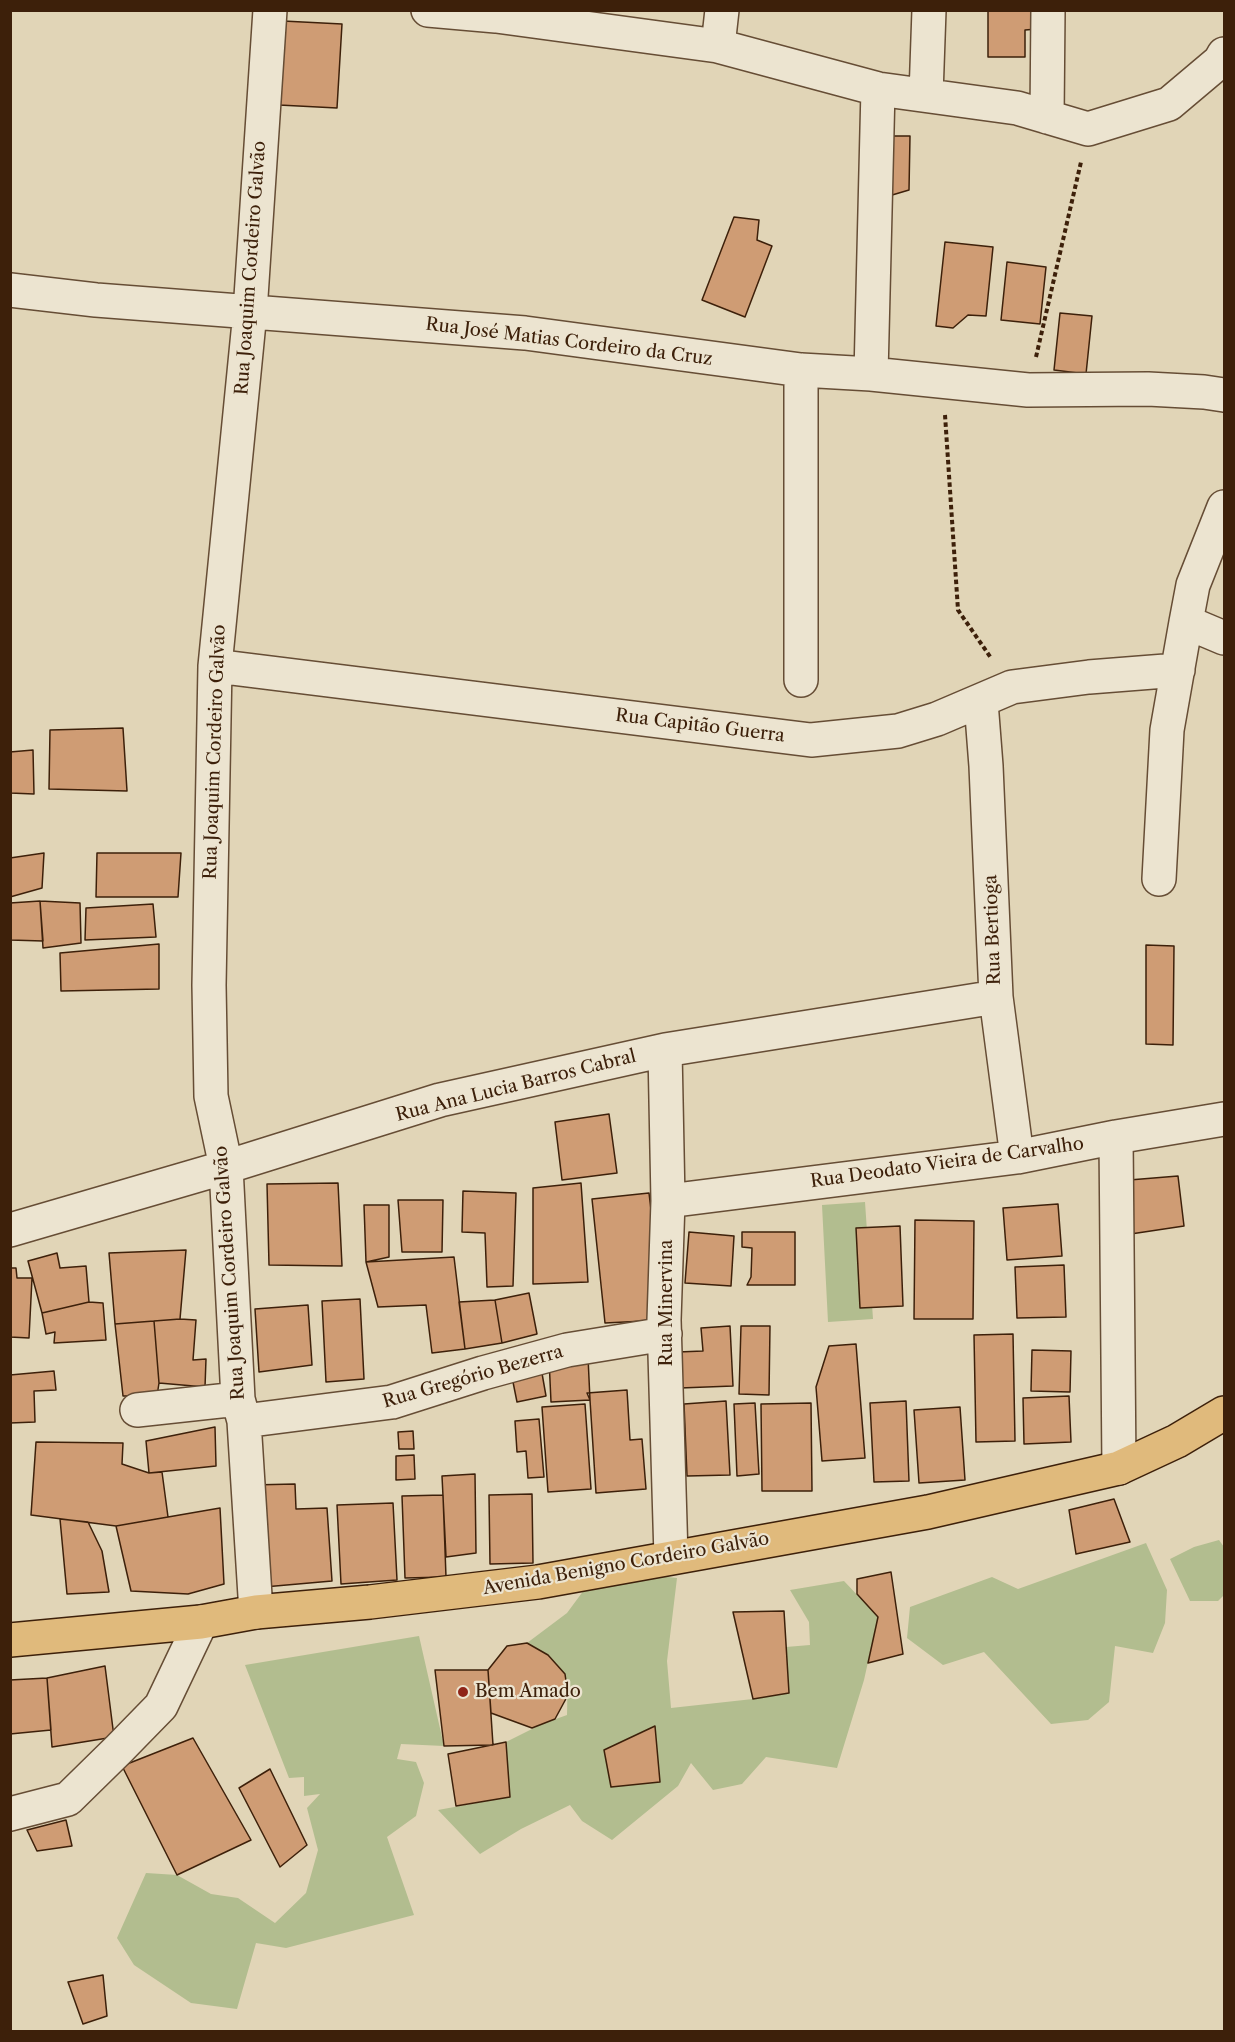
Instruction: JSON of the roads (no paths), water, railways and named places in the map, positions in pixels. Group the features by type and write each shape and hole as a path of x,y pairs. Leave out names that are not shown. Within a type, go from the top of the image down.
{"main road":[{"name":"Avenida Benigno Cordeiro Galvão","path":"10,1640 201,1622 256,1612 370,1602 538,1582 928,1512 1119,1468 1177,1441 1224,1413"}],"street":[{"name":"Rua Joaquim Cordeiro Galvão","path":"256,1612 226,1167 211,1096 209,985 215,666 249,312 270,10"},
{"path":"428,10 496,16 718,46 878,88 1017,108 1088,129 1169,104 1220,61 1224,54"},
{"path":"718,46 722,10"},
{"path":"926,95 929,10"},
{"path":"1047,117 1048,10"},
{"path":"871,374 878,88"},
{"name":"Rua José Matias Cordeiro da Cruz","path":"10,290 96,300 525,333 801,370 1042,389 1148,389 1224,395"},
{"path":"801,370 801,680"},
{"path":"1159,879 1167,730 1193,585 1224,507"},
{"path":"1186,622 1224,638"},
{"name":"Rua Capitão Guerra","path":"215,666 811,740 898,730 937,719 1012,687 1089,677 1178,670"},
{"name":"Rua Bertioga","path":"981,702 996,997 1017,1156"},
{"name":"Rua Ana Lucia Barros Cabral","path":"10,1230 226,1167 440,1100 665,1050 996,997"},
{"name":"Rua Minervina","path":"665,1050 668,1201 665,1334 671,1557"},
{"name":"Rua Deodato Vieira de Carvalho","path":"668,1201 1017,1156 1224,1119"},
{"path":"1116,1137 1119,1468"},
{"name":"Rua Gregório Bezerra","path":"136,1410 241,1410 392,1402 483,1372 567,1350 665,1334"},
{"path":"10,1814 68,1799 161,1706 201,1622"}],"place":[{"name":"Bem Amado","path":"463,1692"}]}
